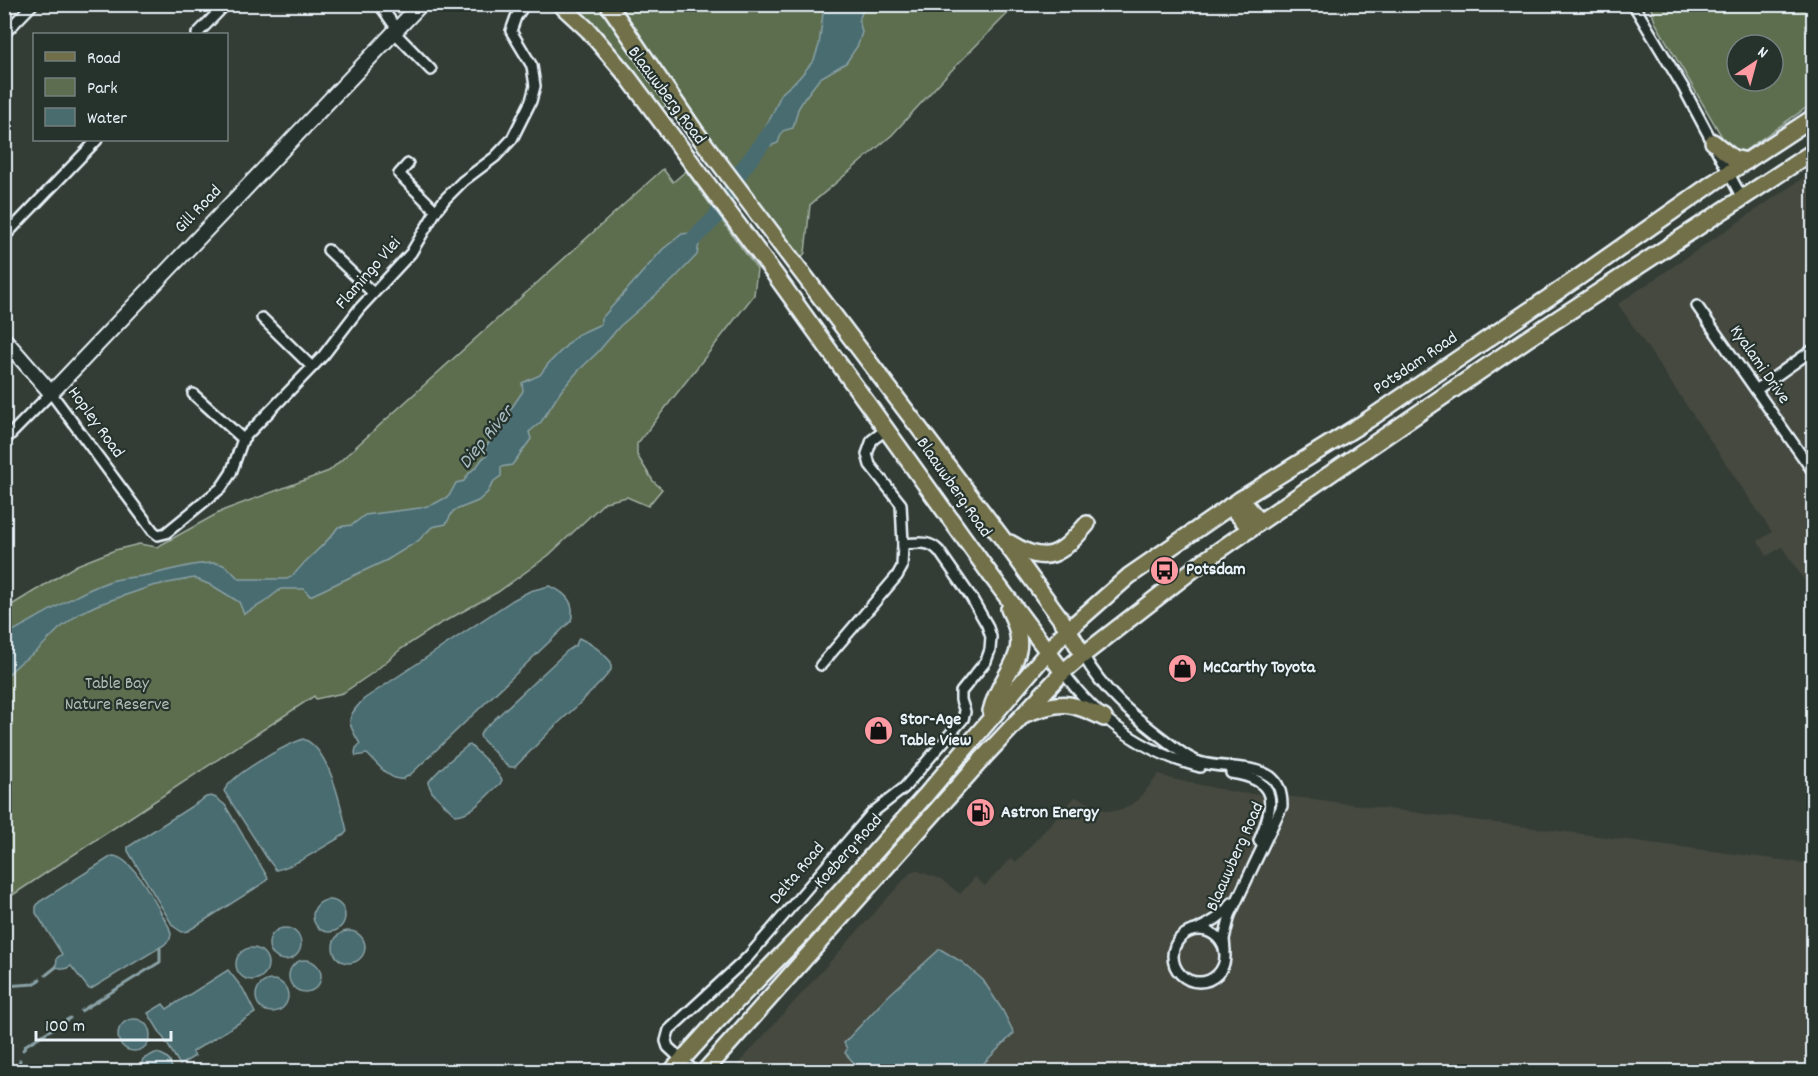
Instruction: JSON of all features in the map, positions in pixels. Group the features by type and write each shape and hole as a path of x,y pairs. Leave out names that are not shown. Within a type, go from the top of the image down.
{"main road":[{"name":"Blaauwberg Road","path":"560,4 612,57 776,276 992,577 1064,672"},
{"name":"Blaauwberg Road","path":"608,4 695,131 1002,538 1068,629 1083,655"},
{"name":"Potsdam Road","path":"1048,650 1068,629 1129,576 1235,502 1368,420 1728,173 1814,117"},
{"path":"1713,142 1732,158 1747,161"},
{"path":"704,1071 1023,715 1083,655 1204,561 1536,333 1814,151"},
{"path":"1235,502 1255,526"},
{"path":"1002,538 1028,553 1039,556 1049,555 1065,547 1088,524"},
{"path":"989,721 994,702 1015,662 1020,645 1015,622 992,577"},
{"name":"Koeberg Road","path":"671,1071 804,932 989,721 1048,650"},
{"path":"1023,715 1053,704 1066,704 1080,707 1104,718"}],"street":[{"path":"4,34 33,4"},
{"path":"198,33 226,4"},
{"path":"379,4 395,30 431,70"},
{"name":"Gill Road","path":"4,441 421,4"},
{"name":"Flamingo Vlei","path":"153,531 158,535 166,533 221,488 231,473 243,439 334,344 359,309 411,253 436,210 463,181 506,146 531,101 535,86 532,66 511,32 516,17 525,4"},
{"path":"1633,4 1683,87 1742,198"},
{"path":"4,237 96,141"},
{"path":"408,164 399,174 436,210"},
{"path":"328,250 374,293"},
{"name":"Kyalami Drive","path":"1697,306 1814,473"},
{"path":"262,318 312,367"},
{"name":"Hopley Road","path":"4,339 51,393 153,531"},
{"path":"1756,390 1814,349"},
{"path":"193,394 243,439"},
{"path":"821,665 902,567 901,504 870,465 867,454 872,440 887,429"},
{"name":"Delta Road","path":"695,1071 667,1044 666,1038 669,1030 748,957 872,813 904,788 963,719 965,712 960,696 962,688 988,657 991,644 990,631 971,597 934,545 903,543"},
{"name":"Blaauwberg Road","path":"1083,655 1091,670 1120,704 1191,758 1209,764 1252,770 1276,782 1282,795 1282,806 1227,923 1224,939 1225,951"},
{"name":"Blaauwberg Road","path":"1064,672 1086,700 1104,718 1125,733 1174,760 1252,778 1266,789 1271,808 1268,819 1229,906 1215,921 1196,930"},
{"path":"1266,789 1276,782"},
{"path":"1196,930 1214,934 1225,951 1223,966 1213,978 1200,982 1183,977 1175,968 1173,951 1181,936 1196,930"}],"shaded area":[{"path":"1813,171 1813,593 1782,547 1767,556 1758,541 1772,532 1618,304"},
{"path":"1159,774 1172,779 1239,793 1304,798 1813,864 1813,1071 731,1072 910,873 915,870 941,879 960,894 975,877 985,886 1011,858 1016,862 1075,797 1107,811 1122,810 1137,801"}],"green space":[{"path":"566,5 603,5 670,101 658,113"},
{"path":"608,5 1016,5 892,135 810,205 805,253 796,264"},
{"path":"1650,5 1813,5 1813,103 1744,151 1729,149 1655,22"},
{"name":"Table Bay Nature Reserve","path":"663,169 673,182 686,171 757,269 754,295 637,444 637,455 653,481 662,489 648,506 627,497 605,502 549,555 498,592 438,625 401,649 374,672 343,693 316,699 314,696 5,900 5,609 77,565 115,550 139,544 157,547 224,510 329,471"}],"water":[{"path":"824,5 865,5 859,20 862,32 858,45 846,63 820,78 798,109 793,128 782,131 778,143 767,147 764,130 781,94 814,60 819,45"},
{"path":"690,233 699,243 697,255 673,280 620,326 578,371 561,391 541,422 529,432 531,439 512,465 501,467 501,476 494,481 487,493 478,501 453,511 446,524 432,527 418,541 387,560 310,596 304,589 281,589 244,614 239,602 213,586 194,578 152,586 97,605 80,613 59,629 5,677 5,635 95,587 118,579 205,563 224,565 239,579 287,579 327,541 338,527 352,525 365,515 420,508 449,496 456,483 464,481 487,455 485,447 507,422 506,416 523,391 522,383 540,375 577,335 601,324 601,319 663,249 682,234"},
{"path":"549,586 560,591 568,599 572,609 571,621 411,774 398,779 378,766 367,754 356,756 356,748 360,744 352,730 350,720 364,699 513,600 530,591"},
{"path":"579,638 604,654 611,662 611,670 515,767 507,766 481,738 482,731 576,645"},
{"path":"303,739 312,744 327,765 347,831 302,860 276,870 224,791 237,776 248,768"},
{"path":"470,745 491,765 502,780 474,808 455,815 432,792 428,783 446,763"},
{"path":"211,796 225,805 268,878 188,931 182,932 173,926 128,851 128,847"},
{"path":"112,856 120,858 137,874 171,934 170,939 164,945 89,989 71,966 65,969 56,967 57,958 62,954 36,913 36,907 39,902"},
{"path":"329,900 341,904 345,916 341,928 329,932 317,928 313,916 317,904"},
{"path":"285,928 297,932 301,944 297,956 285,960 273,956 269,944 273,932"},
{"path":"349,931 361,935 365,947 361,959 349,963 337,959 333,947 337,935"},
{"path":"252,948 264,952 268,964 264,976 252,980 240,976 236,964 240,952"},
{"path":"940,949 962,962 983,980 1014,1033 976,1071 854,1071 850,1067 854,1063 845,1053 847,1049 844,1043 888,996"},
{"path":"305,960 317,964 321,976 317,988 305,992 293,988 289,976 293,964"},
{"path":"228,970 243,989 255,1013 192,1052 195,1056 180,1065 148,1013 163,1004 167,1009"},
{"path":"272,980 284,984 288,996 284,1008 272,1012 260,1008 256,996 260,984"},
{"path":"134,1019 146,1023 150,1035 146,1047 134,1051 122,1047 118,1035 122,1023"},
{"path":"155,1053 168,1059 172,1071 139,1071 143,1059"}],"waterway":[{"name":"Diep River","path":"680,252 715,218 742,170 778,123"},
{"path":"81,1011 160,962 160,948"},
{"path":"46,975 56,967"},
{"path":"4,986 34,984 40,979"},
{"path":"23,1050 26,1045 70,1018"},
{"path":"17,1072 20,1060"}],"place":[{"name":"Potsdam","path":"1165,570"},
{"name":"McCarthy Toyota","path":"1182,668"},
{"name":"Stor-Age Table View","path":"879,730"},
{"name":"Astron Energy","path":"980,813"}]}
